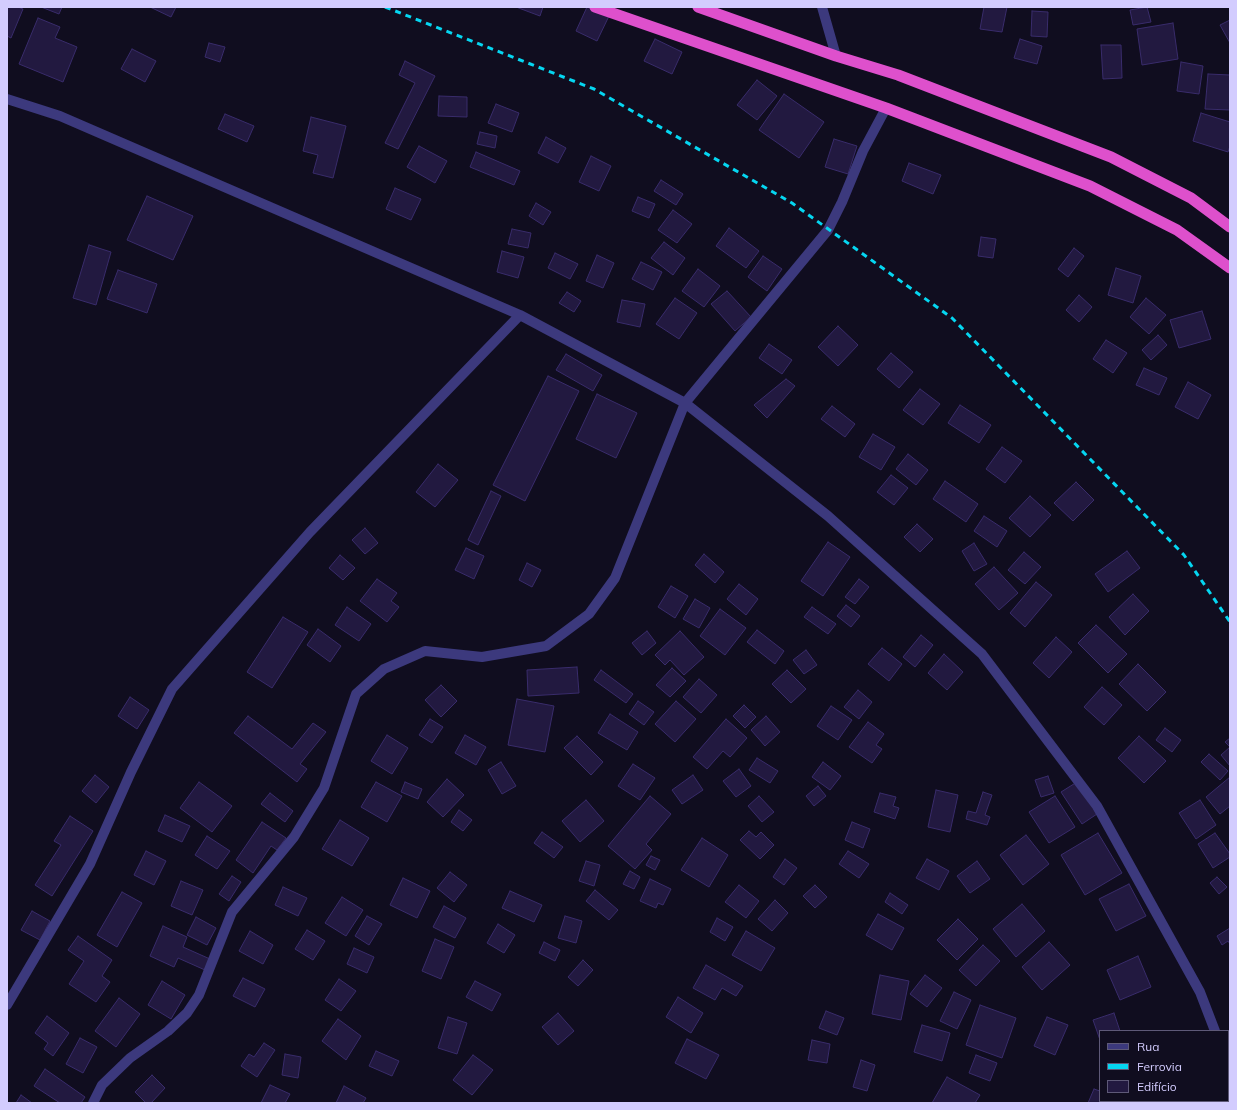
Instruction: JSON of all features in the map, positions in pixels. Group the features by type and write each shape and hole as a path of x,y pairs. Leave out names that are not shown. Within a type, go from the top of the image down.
{"highway":[{"path":"595,7 886,108 1090,186 1177,230 1230,268"},
{"path":"698,7 836,56 898,75 1111,157 1191,198 1230,227"}],"street":[{"path":"822,7 836,56"},
{"path":"7,99 60,116 520,315 685,403 828,516 982,654 1097,806 1200,992 1216,1030"},
{"path":"93,1103 102,1086 130,1058 168,1031 187,1014 199,995 232,912 294,837 324,788 356,694 384,669 425,651 482,657 546,646 589,614 616,578 685,403 828,230 842,202 863,150 886,108"},
{"path":"7,1005 90,864 131,772 172,689 310,532 520,315"}],"building":[{"path":"7,7 18,7 23,9 11,38 7,36"},
{"path":"41,7 62,7 59,14"},
{"path":"150,7 176,7 171,17"},
{"path":"516,7 543,7 540,16"},
{"path":"587,7 609,16 597,41 576,31"},
{"path":"984,7 1007,7 1002,32 980,29"},
{"path":"1147,7 1151,22 1133,25 1130,10"},
{"path":"1032,11 1048,12 1047,37 1031,36"},
{"path":"38,18 60,27 55,38 77,47 63,82 19,64"},
{"path":"1230,20 1230,43 1220,25"},
{"path":"1173,23 1178,59 1142,65 1137,29"},
{"path":"655,39 682,52 672,74 644,61"},
{"path":"1020,39 1042,46 1037,64 1014,58"},
{"path":"209,43 225,47 220,62 205,57"},
{"path":"1101,45 1121,45 1122,78 1103,79"},
{"path":"132,49 156,61 145,82 121,69"},
{"path":"405,61 435,76 398,149 385,143 415,83 399,75"},
{"path":"1181,62 1203,66 1199,94 1177,91"},
{"path":"1208,74 1230,75 1230,110 1205,109"},
{"path":"757,80 777,96 757,120 737,105"},
{"path":"784,94 824,122 799,158 759,130"},
{"path":"439,96 467,97 467,117 438,116"},
{"path":"496,104 519,113 512,132 488,123"},
{"path":"1201,113 1230,122 1230,146 1228,152 1193,141"},
{"path":"225,114 254,126 247,142 218,129"},
{"path":"311,117 346,126 333,178 313,173 318,155 303,151"},
{"path":"480,132 497,136 495,148 477,144"},
{"path":"546,137 566,148 558,163 538,153"},
{"path":"834,139 857,146 848,174 825,167"},
{"path":"419,146 447,161 435,183 407,167"},
{"path":"476,152 520,171 514,185 470,167"},
{"path":"591,156 611,166 599,191 579,182"},
{"path":"909,163 941,175 933,194 902,181"},
{"path":"661,180 683,194 676,205 654,191"},
{"path":"395,188 421,199 411,220 386,209"},
{"path":"147,196 193,216 173,260 127,240"},
{"path":"638,197 655,204 649,218 632,211"},
{"path":"536,203 551,212 543,225 529,216"},
{"path":"673,210 692,224 677,243 658,230"},
{"path":"729,228 759,251 746,268 716,246"},
{"path":"512,229 531,233 528,248 508,244"},
{"path":"981,237 996,239 993,258 978,256"},
{"path":"664,242 685,258 673,275 651,258"},
{"path":"89,245 111,252 96,305 73,298"},
{"path":"1074,248 1084,256 1068,277 1058,269"},
{"path":"502,251 524,257 518,278 497,272"},
{"path":"555,253 578,264 570,279 548,268"},
{"path":"597,255 614,263 603,288 586,281"},
{"path":"763,256 782,269 767,291 748,277"},
{"path":"641,262 662,272 653,290 632,279"},
{"path":"1116,268 1141,276 1133,303 1108,295"},
{"path":"698,269 720,286 704,307 682,291"},
{"path":"118,270 157,284 147,313 107,299"},
{"path":"727,291 751,317 735,331 711,304"},
{"path":"567,292 581,301 574,312 559,303"},
{"path":"1079,295 1092,307 1079,322 1066,310"},
{"path":"675,298 697,313 679,339 656,324"},
{"path":"1146,298 1166,315 1149,334 1130,317"},
{"path":"622,300 645,304 640,327 617,322"},
{"path":"1202,311 1211,339 1179,348 1170,320"},
{"path":"838,326 858,345 838,366 818,347"},
{"path":"1158,335 1167,345 1151,360 1142,350"},
{"path":"1106,340 1127,353 1113,373 1093,359"},
{"path":"769,344 792,360 782,374 759,358"},
{"path":"891,353 913,372 899,388 877,369"},
{"path":"566,354 602,375 593,391 556,370"},
{"path":"1144,368 1167,378 1159,395 1136,385"},
{"path":"548,376 579,391 525,501 493,485"},
{"path":"786,379 795,386 767,418 754,405"},
{"path":"1188,382 1211,395 1198,419 1175,407"},
{"path":"920,389 940,404 923,425 903,410"},
{"path":"597,394 637,413 616,458 576,439"},
{"path":"960,405 991,425 979,443 948,423"},
{"path":"832,406 855,424 845,437 821,419"},
{"path":"873,434 895,447 881,470 859,457"},
{"path":"1002,447 1022,461 1005,483 986,469"},
{"path":"908,454 928,470 916,485 896,469"},
{"path":"438,464 458,480 435,507 416,492"},
{"path":"891,475 908,488 894,505 877,492"},
{"path":"945,481 978,504 966,522 933,499"},
{"path":"1076,482 1094,500 1073,521 1054,503"},
{"path":"491,491 501,496 478,545 468,540"},
{"path":"1030,496 1051,515 1030,537 1009,518"},
{"path":"984,516 1007,531 997,547 974,531"},
{"path":"917,524 933,539 920,552 904,537"},
{"path":"365,528 378,543 365,554 352,540"},
{"path":"828,542 850,557 823,596 801,581"},
{"path":"974,543 987,564 974,571 962,551"},
{"path":"466,548 484,556 474,579 455,570"},
{"path":"1127,551 1140,568 1108,592 1095,574"},
{"path":"1024,552 1041,567 1025,584 1008,570"},
{"path":"704,554 724,572 715,583 695,565"},
{"path":"340,555 355,568 343,580 329,568"},
{"path":"527,563 541,570 532,587 519,580"},
{"path":"994,567 1018,593 999,610 975,584"},
{"path":"377,579 397,593 391,601 399,607 387,622 360,601"},
{"path":"859,579 869,587 855,604 845,597"},
{"path":"1036,582 1052,595 1025,627 1010,613"},
{"path":"739,584 758,599 746,615 727,599"},
{"path":"671,586 688,596 675,618 658,607"},
{"path":"1133,594 1149,611 1125,635 1109,617"},
{"path":"695,599 710,608 699,628 683,619"},
{"path":"846,605 860,616 851,627 837,616"},
{"path":"347,607 371,624 359,641 335,625"},
{"path":"812,607 836,624 828,634 804,617"},
{"path":"720,609 746,628 725,655 700,636"},
{"path":"283,617 308,632 272,688 247,672"},
{"path":"1096,625 1127,654 1108,673 1078,643"},
{"path":"318,629 341,646 330,662 307,645"},
{"path":"757,630 784,651 775,664 747,642"},
{"path":"647,631 656,643 642,655 632,643"},
{"path":"680,631 704,657 684,675 670,660 665,665 655,655"},
{"path":"921,635 933,645 915,667 903,657"},
{"path":"1056,637 1072,652 1049,678 1033,663"},
{"path":"882,648 902,664 889,681 868,664"},
{"path":"806,650 817,665 804,674 793,660"},
{"path":"944,654 963,672 947,690 928,673"},
{"path":"1138,664 1166,692 1147,711 1119,684"},
{"path":"577,667 579,693 528,696 527,670"},
{"path":"672,668 686,681 670,697 656,685"},
{"path":"601,670 633,694 626,703 594,680"},
{"path":"787,670 806,689 791,703 772,684"},
{"path":"699,679 717,695 701,713 683,697"},
{"path":"441,685 457,701 441,717 425,700"},
{"path":"1102,687 1122,705 1104,725 1084,707"},
{"path":"858,690 872,702 859,719 844,707"},
{"path":"130,697 149,710 137,729 118,716"},
{"path":"517,699 554,706 545,752 508,745"},
{"path":"638,701 654,712 644,725 629,714"},
{"path":"676,701 696,719 675,742 655,724"},
{"path":"744,705 756,717 745,728 733,716"},
{"path":"831,706 852,720 838,740 817,726"},
{"path":"610,714 638,732 627,750 598,733"},
{"path":"248,716 292,749 313,723 326,732 300,764 307,769 297,782 234,733"},
{"path":"766,716 780,732 765,746 751,730"},
{"path":"430,719 443,727 432,743 419,735"},
{"path":"726,719 747,738 730,757 723,751 707,769 693,757"},
{"path":"868,722 884,734 876,745 882,749 872,763 849,747"},
{"path":"1165,728 1181,740 1172,752 1156,740"},
{"path":"387,735 408,748 392,774 371,761"},
{"path":"465,735 486,747 476,765 455,753"},
{"path":"577,736 603,762 591,775 564,748"},
{"path":"1139,736 1166,761 1144,783 1118,758"},
{"path":"1230,738 1230,747 1225,742"},
{"path":"1230,747 1230,766 1221,755"},
{"path":"1209,754 1228,771 1220,780 1201,762"},
{"path":"757,758 778,771 770,783 749,770"},
{"path":"501,762 516,786 502,794 488,770"},
{"path":"823,762 841,776 830,790 812,777"},
{"path":"633,764 655,778 640,800 618,786"},
{"path":"739,769 751,786 736,797 723,781"},
{"path":"95,775 109,787 96,803 82,791"},
{"path":"693,775 703,790 682,804 672,790"},
{"path":"1048,776 1054,793 1041,797 1035,780"},
{"path":"1230,777 1230,806 1220,814 1206,797"},
{"path":"447,779 464,795 443,817 427,802"},
{"path":"199,782 232,806 212,832 180,808"},
{"path":"376,782 402,796 387,822 361,807"},
{"path":"405,782 422,789 418,799 401,792"},
{"path":"1077,782 1097,814 1082,824 1061,792"},
{"path":"818,786 826,796 814,806 806,796"},
{"path":"936,790 958,795 950,832 928,827"},
{"path":"983,792 992,795 985,815 990,817 987,825 966,819 968,811 976,813"},
{"path":"270,793 293,811 285,822 261,804"},
{"path":"880,793 896,797 893,806 899,808 895,819 874,812"},
{"path":"650,796 671,814 646,844 652,850 635,869 608,846"},
{"path":"759,796 774,812 762,822 748,806"},
{"path":"1055,796 1075,827 1049,843 1029,812"},
{"path":"586,800 604,821 580,842 562,821"},
{"path":"1200,800 1216,825 1196,839 1179,813"},
{"path":"459,810 472,820 463,831 451,822"},
{"path":"165,815 190,826 182,842 158,831"},
{"path":"70,816 93,831 52,896 35,885 61,845 54,841"},
{"path":"340,820 369,838 352,866 322,849"},
{"path":"262,822 286,838 277,850 271,846 253,873 236,860"},
{"path":"852,822 870,829 863,848 845,840"},
{"path":"749,831 756,837 761,832 774,845 760,859 740,840"},
{"path":"542,832 563,847 554,858 534,843"},
{"path":"1098,833 1122,873 1085,895 1061,855"},
{"path":"1215,833 1230,854 1230,857 1213,868 1198,844"},
{"path":"1026,835 1049,864 1023,885 1000,855"},
{"path":"207,836 230,851 217,869 195,855"},
{"path":"702,838 728,855 709,887 681,870"},
{"path":"146,851 166,861 154,885 134,875"},
{"path":"848,851 869,864 859,878 839,864"},
{"path":"651,856 660,860 655,870 646,865"},
{"path":"785,859 797,868 784,885 773,877"},
{"path":"927,859 949,871 939,890 916,878"},
{"path":"586,861 600,865 594,886 579,881"},
{"path":"977,861 990,879 970,893 957,876"},
{"path":"630,871 640,877 634,889 623,884"},
{"path":"450,872 467,885 454,902 437,888"},
{"path":"232,876 241,882 229,901 219,894"},
{"path":"1217,877 1227,887 1219,894 1210,883"},
{"path":"403,878 430,891 417,918 390,905"},
{"path":"650,879 671,889 663,905 658,903 656,908 640,901"},
{"path":"181,881 203,890 192,915 171,906"},
{"path":"1129,884 1146,916 1116,931 1099,899"},
{"path":"739,885 759,901 746,918 725,902"},
{"path":"815,885 827,897 815,908 803,896"},
{"path":"283,887 307,898 298,916 275,905"},
{"path":"595,890 618,910 609,920 586,901"},
{"path":"510,891 542,905 534,922 502,908"},
{"path":"122,892 142,903 117,947 97,935"},
{"path":"890,893 908,905 902,914 885,902"},
{"path":"342,897 363,910 346,936 325,923"},
{"path":"775,900 788,913 772,931 758,919"},
{"path":"1022,904 1045,931 1016,957 993,929"},
{"path":"444,906 466,918 455,938 433,927"},
{"path":"32,911 50,921 40,940 21,930"},
{"path":"878,914 904,928 892,950 866,935"},
{"path":"367,916 382,924 369,945 355,936"},
{"path":"565,916 582,921 576,943 558,938"},
{"path":"196,917 216,928 207,945 187,935"},
{"path":"717,918 733,927 725,941 710,932"},
{"path":"958,919 978,939 957,960 937,940"},
{"path":"498,924 515,935 504,953 487,943"},
{"path":"163,926 187,937 183,947 210,959 205,970 178,958 174,967 150,956"},
{"path":"1230,928 1230,944 1228,941 1222,945 1217,936"},
{"path":"307,930 325,941 313,960 295,949"},
{"path":"250,931 273,945 263,964 239,951"},
{"path":"746,931 775,948 761,971 732,955"},
{"path":"78,936 112,960 102,976 110,982 96,1002 69,984 84,961 68,950"},
{"path":"435,939 454,947 441,979 422,971"},
{"path":"544,942 560,950 555,961 539,953"},
{"path":"1049,942 1070,965 1042,990 1022,967"},
{"path":"983,945 1000,961 976,986 959,970"},
{"path":"354,948 374,957 367,973 347,964"},
{"path":"1138,956 1151,987 1120,1000 1107,970"},
{"path":"583,960 593,970 578,986 568,977"},
{"path":"706,965 743,986 736,996 722,988 715,1000 693,988"},
{"path":"880,975 909,981 901,1020 872,1014"},
{"path":"925,975 942,988 927,1007 910,994"},
{"path":"243,978 265,989 255,1007 233,996"},
{"path":"339,979 356,991 341,1011 325,1000"},
{"path":"162,981 185,995 171,1019 148,1005"},
{"path":"475,981 501,994 492,1011 466,997"},
{"path":"954,992 971,1000 957,1029 940,1021"},
{"path":"678,997 703,1013 691,1033 666,1017"},
{"path":"119,998 140,1014 116,1047 95,1031"},
{"path":"980,1005 1016,1018 1002,1058 966,1045"},
{"path":"826,1011 844,1018 837,1035 819,1028"},
{"path":"558,1013 574,1031 558,1045 542,1027"},
{"path":"1114,1013 1120,1030 1099,1030 1099,1037 1093,1020"},
{"path":"47,1016 69,1033 53,1056 44,1049 48,1043 35,1033"},
{"path":"448,1017 467,1023 457,1054 438,1048"},
{"path":"1047,1017 1068,1025 1055,1055 1034,1046"},
{"path":"338,1019 361,1036 346,1060 322,1041"},
{"path":"922,1025 950,1033 942,1061 914,1052"},
{"path":"80,1038 97,1047 83,1073 66,1064"},
{"path":"687,1039 719,1055 706,1079 675,1063"},
{"path":"812,1040 830,1044 827,1063 808,1060"},
{"path":"264,1043 275,1050 257,1077 241,1066 249,1054 254,1057"},
{"path":"376,1051 399,1061 392,1076 369,1066"},
{"path":"285,1054 301,1057 298,1078 282,1075"},
{"path":"473,1055 493,1070 472,1095 453,1080"},
{"path":"976,1055 997,1063 990,1081 969,1073"},
{"path":"861,1060 875,1065 867,1091 853,1087"},
{"path":"45,1069 85,1097 81,1103 60,1103 34,1086"},
{"path":"152,1075 165,1088 151,1103 146,1103 135,1092"},
{"path":"947,1077 980,1095 975,1103 932,1103"},
{"path":"270,1085 290,1094 285,1103 261,1103"},
{"path":"344,1086 366,1098 363,1103 336,1103"},
{"path":"1094,1089 1099,1091 1099,1102 1120,1102 1119,1103 1088,1103"},
{"path":"21,1095 32,1103 16,1103"},
{"path":"1160,1102 1204,1102 1200,1103"}],"railway":[{"path":"385,7 594,89 792,203 952,318 1184,555 1230,622"}]}
